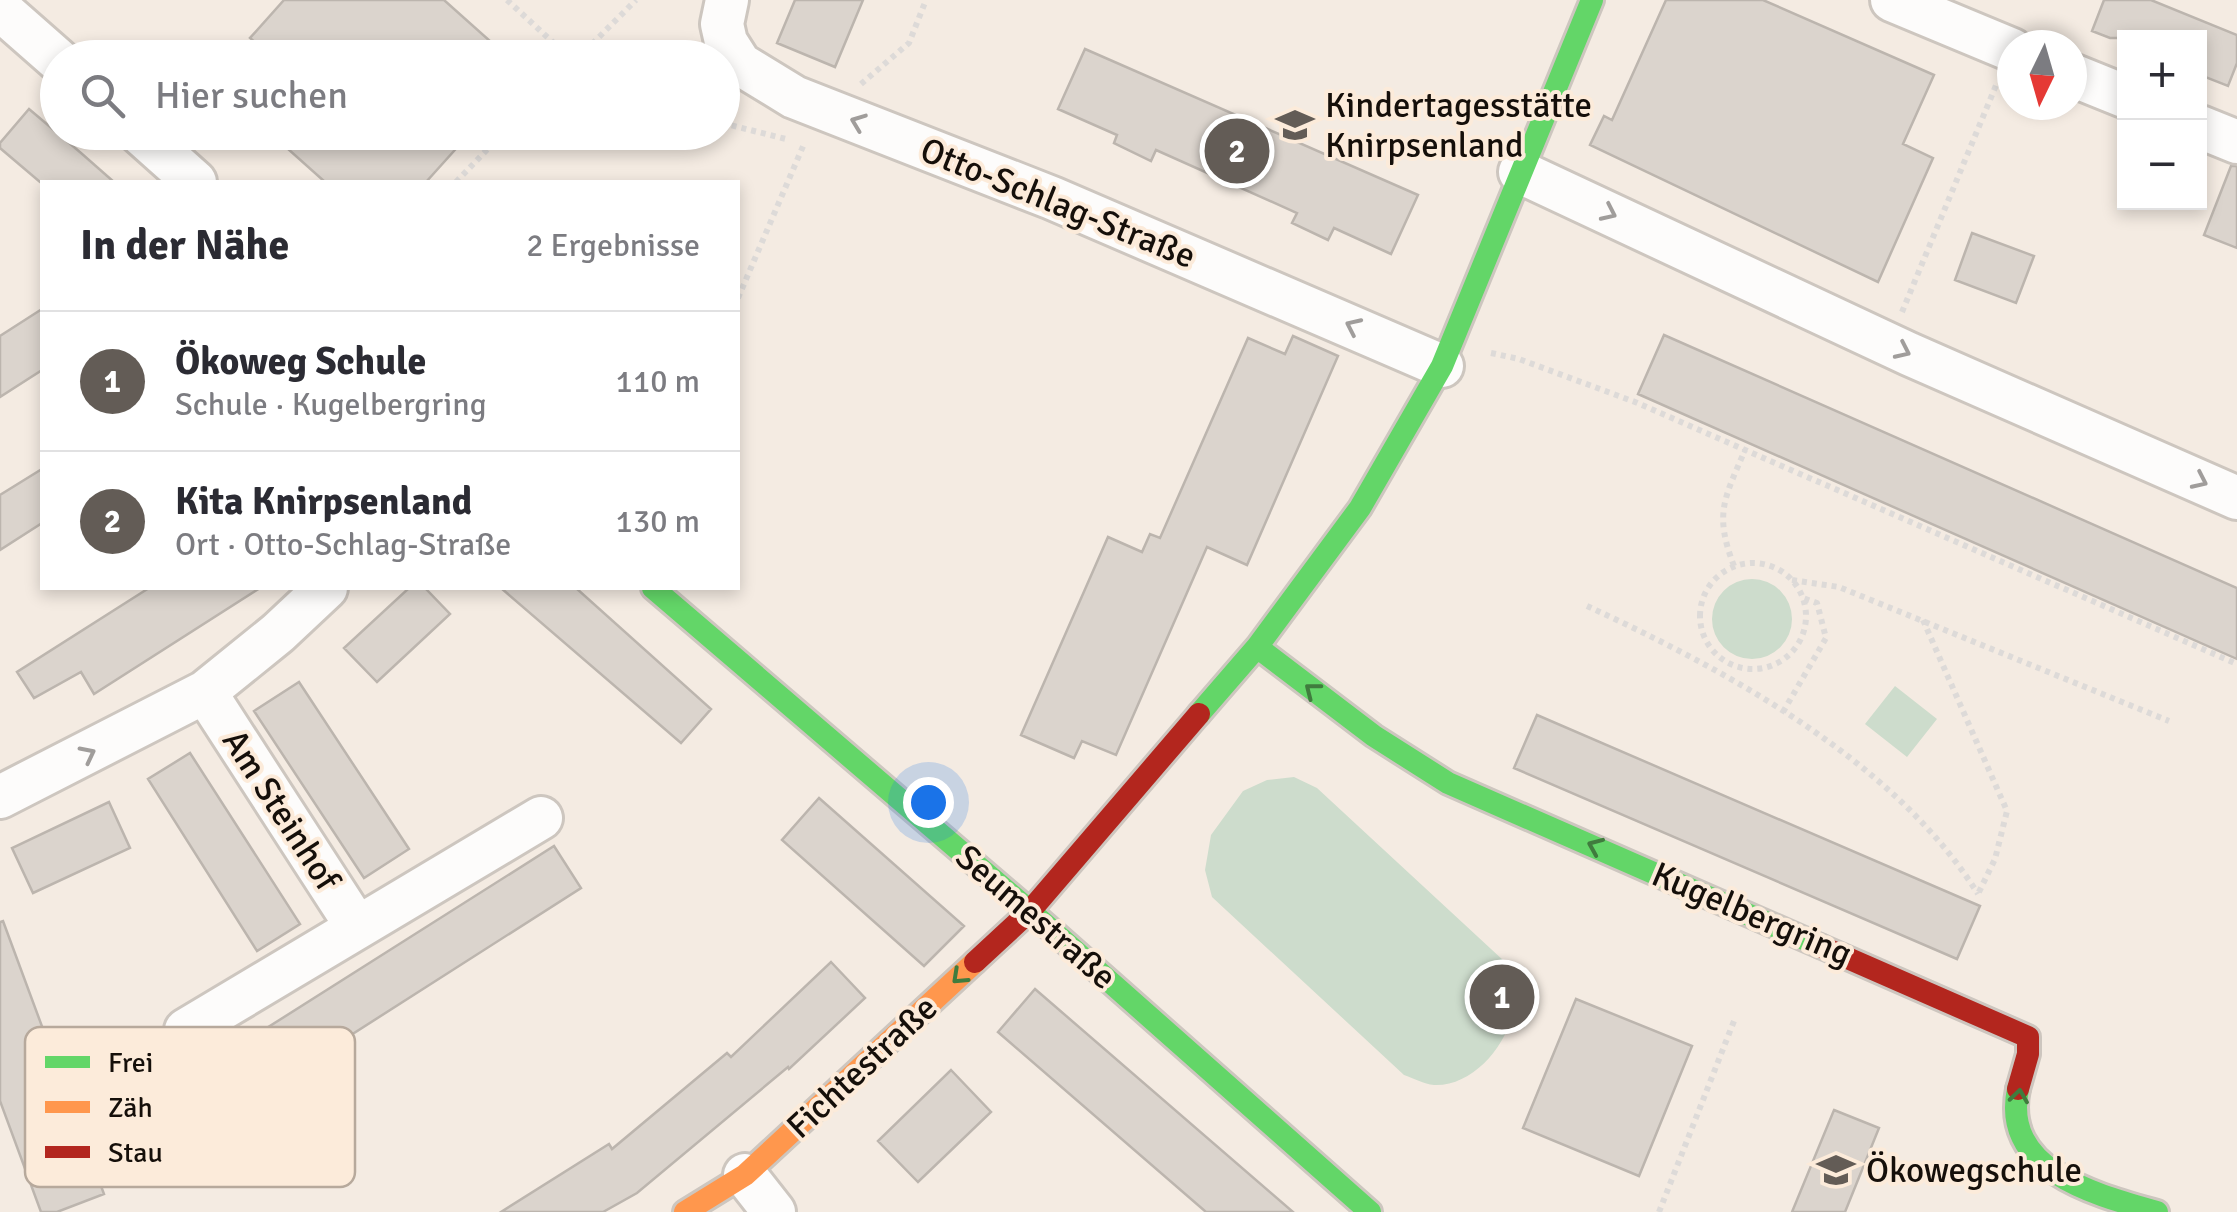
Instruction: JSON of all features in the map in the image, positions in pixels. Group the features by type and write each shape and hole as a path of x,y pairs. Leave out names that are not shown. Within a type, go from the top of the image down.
{"street":[{"name":"Otto-Schlag-Straße","path":"726,40 722,24 727,0"},
{"path":"1030,911 1257,647 1360,508 1446,355 1592,0"},
{"path":"1902,4 1997,44"},
{"path":"0,9 40,44"},
{"name":"Otto-Schlag-Straße","path":"740,64 794,97 1446,355"},
{"path":"2087,81 2117,93"},
{"path":"2207,130 2237,142"},
{"path":"159,150 193,180"},
{"path":"1520,172 1889,345 2237,498"},
{"path":"0,797 204,692 278,633 324,590"},
{"name":"Seumestraße","path":"655,590 1030,911 1370,1212"},
{"name":"Kugelbergring","path":"1257,647 1352,722 1448,783 2028,1036 2031,1050 2016,1100 2021,1138 2033,1156 2052,1173 2090,1192 2157,1212"},
{"name":"Am Steinhof","path":"204,692 357,927"},
{"name":"Am Steinhof","path":"191,1027 541,818"},
{"name":"Fichtestraße","path":"685,1212 745,1175 1030,911"},
{"path":"745,1175 774,1212"}],"path":[{"path":"507,0 550,40"},
{"path":"596,40 636,0"},
{"path":"1889,345 1997,84"},
{"path":"740,293 804,144"},
{"path":"458,180 487,150"},
{"path":"1446,355 1536,365 1635,402 2237,664"},
{"path":"1734,566 1723,537 1723,501 1745,450"},
{"path":"1792,580 1804,598 1807,616 1804,634 1795,650 1782,662 1747,670 1730,665 1715,654 1704,640 1699,623 1700,605 1707,588 1718,575 1734,566 1766,564 1792,580 1840,587 2169,721"},
{"path":"1783,712 1826,638 1817,603 1804,598"},
{"path":"1587,606 1678,648 1833,746 1930,828 1978,894 1995,859 2007,810 1922,619"},
{"path":"1659,1212 1734,1021"}],"green space":[{"path":"1744,579 1760,579 1781,590 1792,619 1781,648 1760,659 1744,659 1730,653 1718,641 1712,627 1712,611 1718,597 1730,585"},
{"path":"1895,686 1937,719 1907,757 1865,724"},
{"path":"1294,777 1317,788 1504,961 1514,992 1509,1024 1492,1055 1466,1077 1434,1085 1404,1075 1212,897 1205,870 1211,835 1243,791 1267,780"}],"building":[{"path":"284,0 444,0 489,40 252,40 250,38"},
{"path":"795,0 863,0 835,67 777,43"},
{"path":"1666,0 1763,0 1934,75 1903,144 1933,158 1878,282 1590,145 1604,116 1612,120"},
{"path":"2104,0 2151,0 2237,35 2237,63 2228,86 2207,78 2207,30 2117,30 2117,38 2092,31"},
{"path":"1085,49 1418,195 1391,254 1334,228 1328,240 1292,223 1297,213 1156,150 1151,161 1114,143 1117,135 1058,109"},
{"path":"29,109 40,118 40,150 77,150 112,180 40,182 0,148"},
{"path":"289,150 455,150 428,180 323,180"},
{"path":"2231,166 2237,166 2237,248 2204,235"},
{"path":"1972,233 2034,256 2016,303 1955,280"},
{"path":"40,310 40,371 0,397 0,336"},
{"path":"1664,335 2237,588 2237,659 1638,394"},
{"path":"1293,336 1338,356 1247,565 1207,547 1116,755 1082,741 1074,758 1021,735 1108,537 1142,552 1150,534 1160,538 1248,338 1285,354"},
{"path":"40,470 40,524 0,550 0,495"},
{"path":"146,590 257,590 94,694 81,672 34,698 17,672"},
{"path":"407,590 427,590 450,614 377,682 344,648"},
{"path":"503,590 578,590 711,709 681,743"},
{"path":"299,682 409,849 364,878 254,711"},
{"path":"1537,715 1980,906 1957,959 1514,768"},
{"path":"190,753 300,924 257,951 148,779"},
{"path":"819,798 964,926 924,966 782,840"},
{"path":"109,802 130,848 33,893 12,848"},
{"path":"554,846 581,888 355,1032 355,1027 268,1027"},
{"path":"3,921 42,1027 25,1027 25,1169 0,1101"},
{"path":"831,962 865,998 789,1069 637,1193 603,1212 501,1212 609,1144 612,1149 727,1053 731,1057"},
{"path":"1035,989 1293,1212 1206,1212 998,1032"},
{"path":"1576,999 1692,1046 1639,1176 1523,1128"},
{"path":"951,1070 991,1112 918,1182 878,1141"},
{"name":"Ökowegschule","path":"1834,1110 1879,1128 1845,1212 1792,1212"},
{"path":"32,1187 101,1187 104,1194 57,1212 41,1212"}],"traffic: fast":[{"path":"1199,714 1257,647 1360,508 1442,366 1592,0"},
{"path":"655,590 1030,911 1370,1212"},
{"path":"1257,647 1374,736 1448,783 1820,946"},
{"path":"2018,1089 2017,1117 2024,1140 2039,1159 2082,1187 2157,1212"}],"traffic: slow":[{"path":"685,1212 745,1175 975,962"}],"traffic: jam":[{"path":"975,962 1030,911 1199,714"},
{"path":"1820,946 2028,1037 2028,1054 2018,1089"}],"place":[{"name":"Kindertagesstätte Knirpsenland","path":"1295,125"},
{"name":"Kita Knirpsenland","path":"1237,151"},
{"name":"Ökoweg Schule","path":"1502,997"},
{"name":"Ökowegschule","path":"1836,1170"}]}
